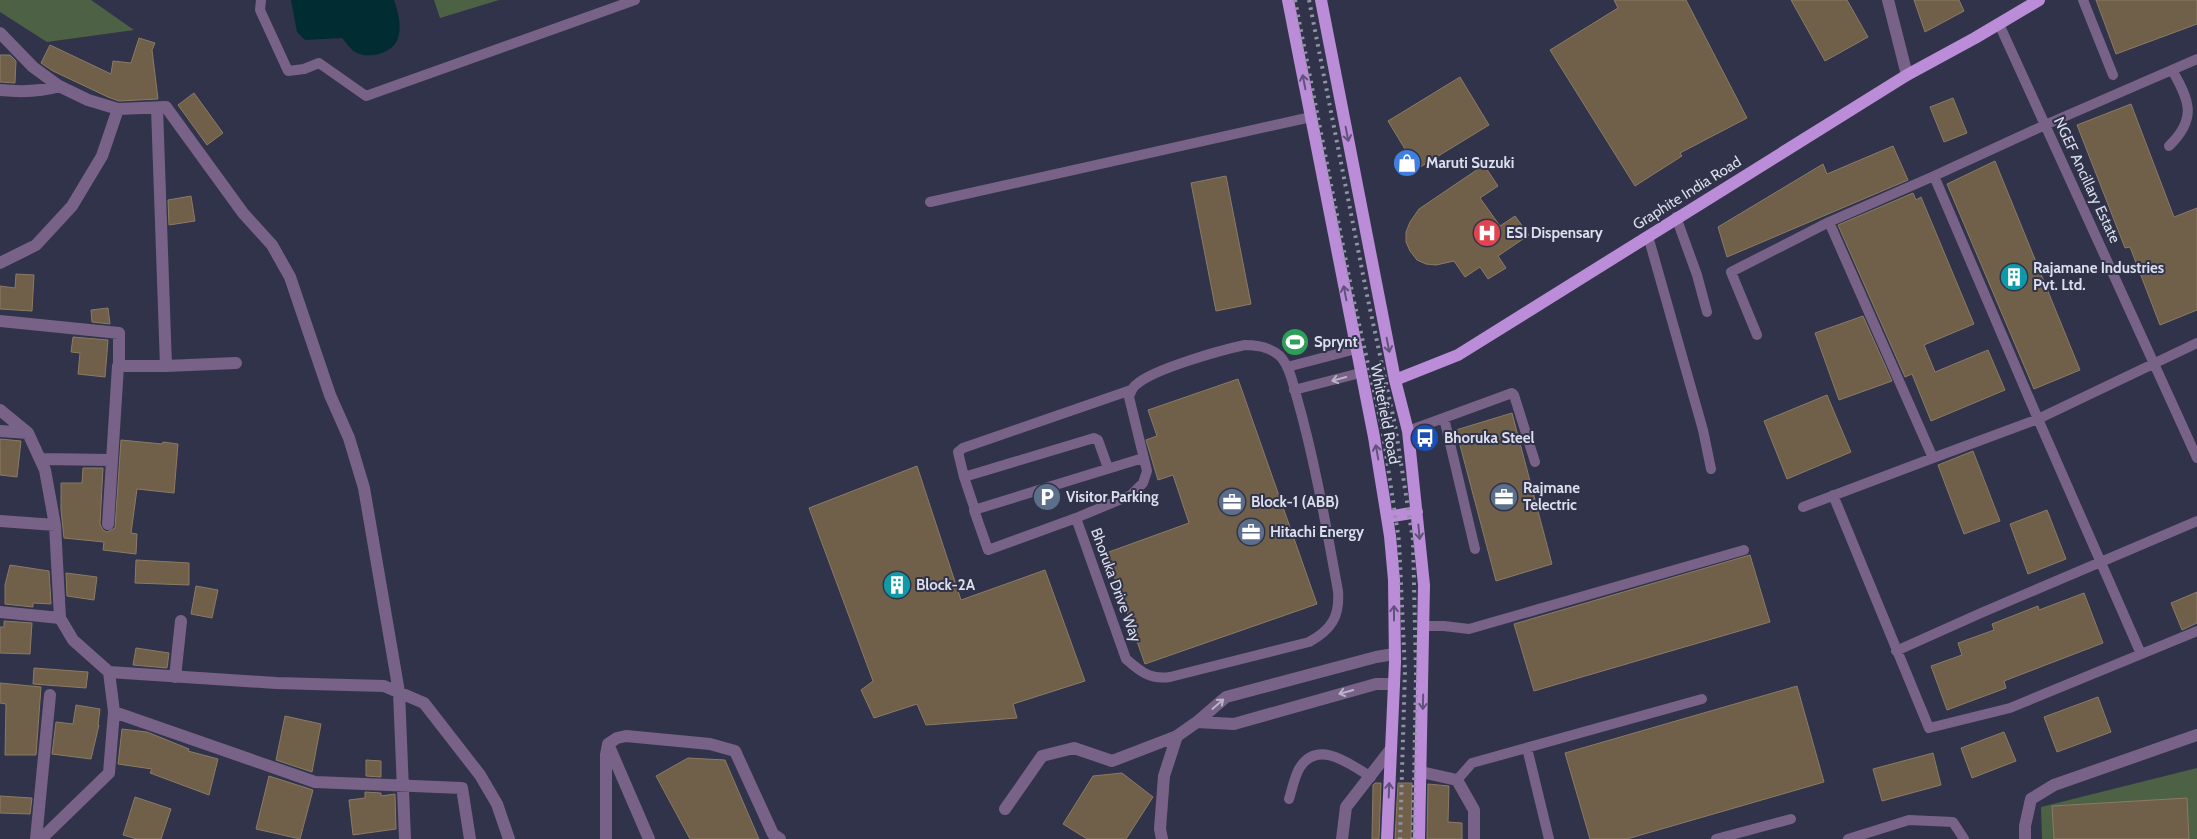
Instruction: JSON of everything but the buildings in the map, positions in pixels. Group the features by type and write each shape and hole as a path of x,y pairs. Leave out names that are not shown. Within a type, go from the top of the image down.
{"main road":[{"name":"Whitefield Road","path":"1288,0 1360,373 1374,436 1387,517 1394,580 1394,684 1387,839"},
{"name":"Whitefield Road","path":"1321,0 1395,380"},
{"name":"Graphite India Road","path":"1395,380 1458,355 1676,217 1907,75 2039,0"},
{"path":"1395,380 1408,431"},
{"name":"Whitefield Road","path":"1408,431 1424,586 1418,839"},
{"path":"1387,517 1417,512"}],"street":[{"path":"1888,0 1907,75"},
{"path":"0,33 33,67 59,86 88,100 118,109 166,107 243,213 272,245 290,277 330,395 349,438 364,488 399,692 401,785 405,839"},
{"path":"0,90 50,89 59,86"},
{"path":"157,108 166,366"},
{"path":"0,263 36,245 72,206 102,156 118,109"},
{"path":"0,321 118,333 118,368 108,524"},
{"path":"118,368 118,366 236,364"},
{"path":"0,410 28,434 45,470 55,525 60,618 74,640 109,672 276,684 384,686 399,692 424,703 480,775 498,804 509,839"},
{"path":"0,431 28,434"},
{"path":"40,459 112,460"},
{"path":"0,521 55,525"},
{"path":"0,612 60,618"},
{"path":"175,678 181,621"},
{"path":"1005,810 1042,756 1074,748 1112,761 1177,736 1197,722 1226,697 1376,657 1394,654"},
{"path":"41,839 110,773 114,712 109,672"},
{"path":"1197,722 1234,724 1376,684 1394,684"},
{"path":"36,839 50,695"},
{"path":"114,712 315,782 462,788 470,839"},
{"path":"2026,839 2025,826 2031,799 2038,794 2054,785 2197,735"},
{"path":"606,839 606,755 608,744 616,738 626,736 710,744 735,751 773,834 780,839"},
{"path":"1158,836 1164,776 1177,736"},
{"path":"608,744 648,839"},
{"path":"1342,839 1346,807 1391,750"},
{"path":"1421,772 1457,780 1474,810 1474,839"}],"lane":[{"path":"261,0 260,10 288,71 304,69 319,63 366,96 635,0"},
{"path":"2083,0 2114,75"},
{"name":"NGEF Ancillary Estate","path":"1998,24 2197,458"},
{"path":"1757,335 1731,272 1828,222 2197,59"},
{"path":"2169,146 2182,134 2189,117 2185,92 2172,70"},
{"path":"930,202 1311,117"},
{"path":"1934,176 2141,654"},
{"path":"1676,217 1697,275 1706,312"},
{"path":"1828,222 1933,458"},
{"path":"1648,236 1703,430 1711,469"},
{"path":"1803,506 2038,419 2197,344"},
{"name":"Bhoruka Drive Way","path":"1245,345 1258,345 1272,350 1287,367 1308,434 1338,591 1339,607 1325,634 1309,642 1156,679 1139,670 1126,659 1076,518 1131,495 1143,482 1147,471 1130,409 1129,397 1131,390 1142,380 1159,372 1228,348 1245,345"},
{"path":"1287,367 1356,349"},
{"path":"1294,390 1360,373"},
{"path":"1076,518 988,550 974,510 958,452 962,448 1131,390"},
{"path":"1408,431 1503,395 1513,394 1535,462"},
{"path":"1444,418 1475,548"},
{"path":"964,477 1094,438 1098,440 1108,468"},
{"path":"974,510 1143,458"},
{"path":"1833,495 1929,728 2010,708 2197,631"},
{"path":"1896,651 2197,521"},
{"path":"1424,626 1469,629 1744,550"},
{"path":"1457,780 1472,763 1702,699"},
{"path":"1527,748 1549,839"},
{"path":"1289,799 1300,769 1311,757 1324,753 1340,758 1371,776"},
{"path":"1716,839 1791,819"},
{"path":"1848,839 1909,820 1916,820 1954,822 1964,839"}],"shaded area":[{"path":"0,0 91,0 134,30 47,42 0,12"},
{"path":"291,0 394,0 400,24 398,38 391,48 380,54 373,55 355,52 342,38 305,40 297,32"},
{"path":"434,0 499,0 440,18"},
{"path":"2197,768 2197,839 2042,839 2041,807"}],"railway":[{"path":"1295,0 1353,297 1382,427 1399,541 1405,671 1400,839"},
{"path":"1309,0 1367,295 1395,425 1413,540 1416,673 1413,839"}],"place":[{"name":"Maruti Suzuki","path":"1407,163"},
{"name":"ESI Dispensary","path":"1487,233"},
{"name":"Rajamane Industries Pvt. Ltd.","path":"2014,277"},
{"name":"Sprynt","path":"1295,342"},
{"name":"Bhoruka Steel","path":"1425,438"},
{"name":"Visitor Parking","path":"1047,497"},
{"name":"Rajmane Telectric","path":"1504,497"},
{"name":"Block-1 (ABB)","path":"1232,502"},
{"name":"Hitachi Energy","path":"1251,532"},
{"name":"Block-2A","path":"897,585"}]}
